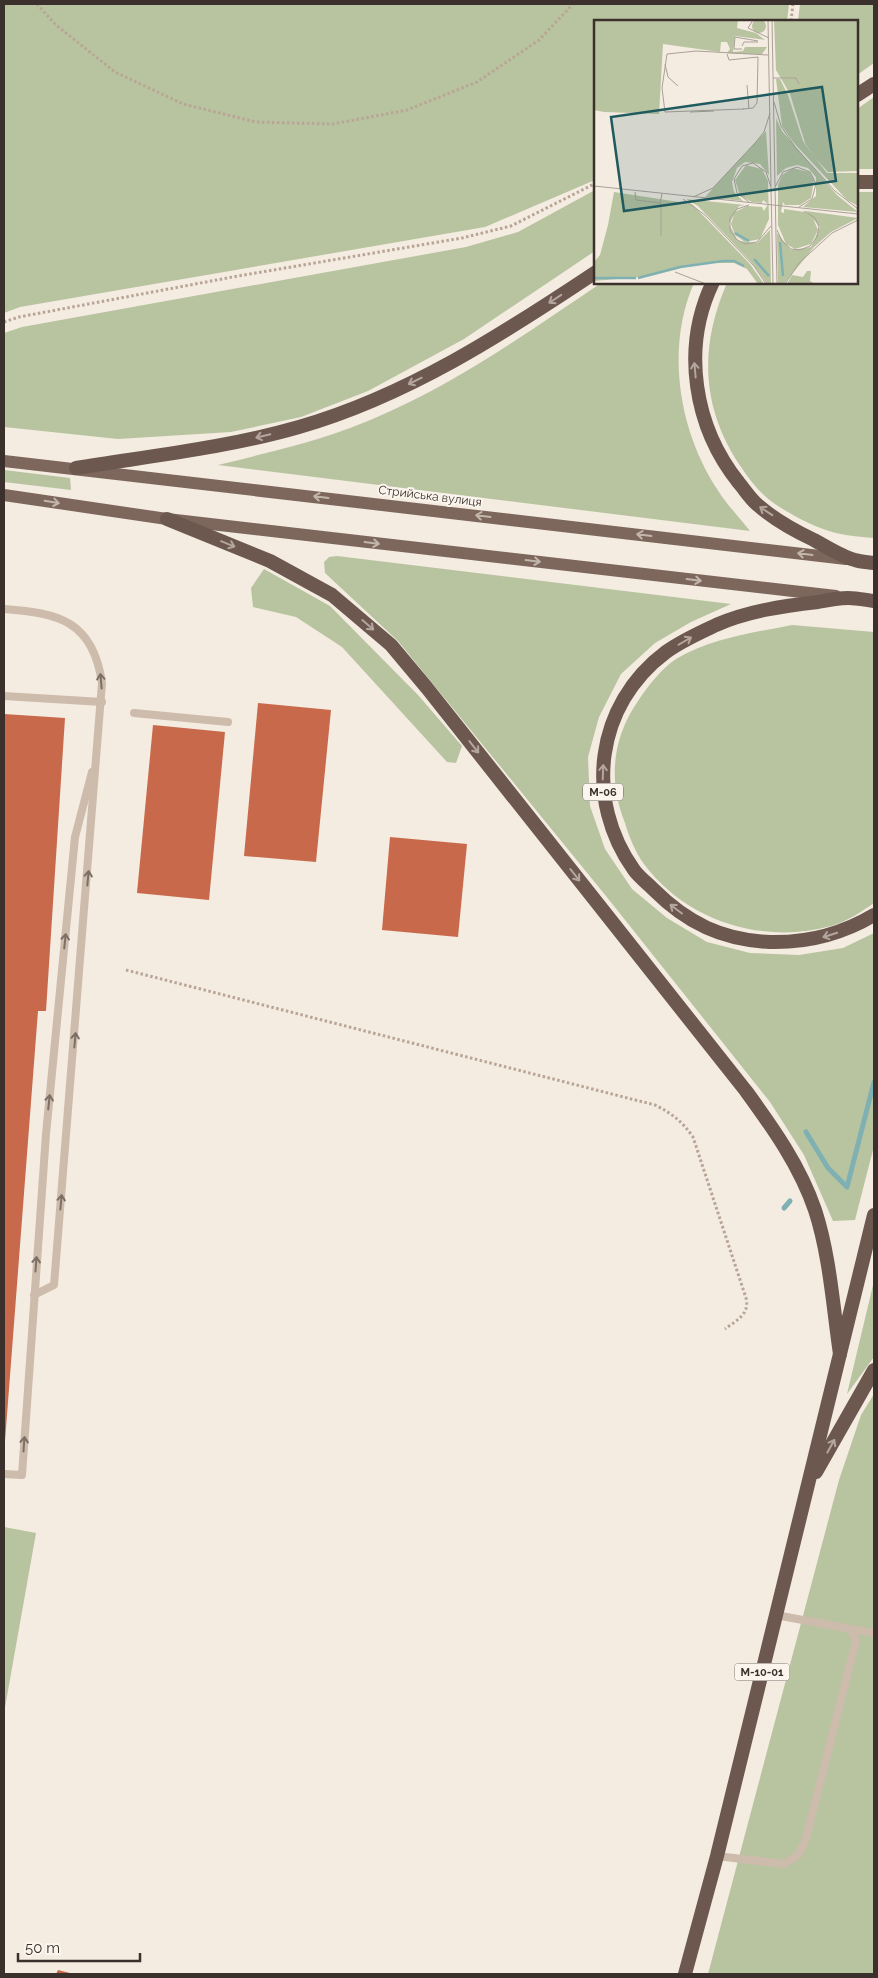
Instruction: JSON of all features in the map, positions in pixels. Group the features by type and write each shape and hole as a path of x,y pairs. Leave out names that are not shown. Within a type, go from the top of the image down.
{"highway":[{"path":"858,95 874,84"},
{"path":"858,182 874,182"},
{"path":"76,468 230,443 299,427 371,402 432,373 510,329 594,273"},
{"path":"712,284 705,300 696,332 694,365 699,398 708,432 727,468 758,506 799,532 854,560 874,563"},
{"path":"167,519 270,561 332,595 391,645 427,688 746,1090 780,1138 798,1171 815,1210 827,1265 840,1354"},
{"name":"М-06","path":"874,601 848,598 783,606 737,616 701,632 666,652 638,679 617,710 608,734 603,762 602,789 608,817 617,841 635,871 662,898 694,923 722,934 751,941 791,942 826,936 858,924 874,915"},
{"name":"М-10-01","path":"685,1974 717,1856 874,1215"},
{"path":"807,1488 874,1370"}],"main road":[{"name":"Стрийська вулиця","path":"4,461 854,560"},
{"path":"4,495 167,519 848,598"}],"lane":[{"path":"4,609 48,614 75,627 90,643 99,662 102,683 102,702 54,1285 34,1295"},
{"path":"4,696 102,702"},
{"path":"134,713 228,722"},
{"path":"4,1474 22,1474 46,1134 76,837 98,751"},
{"path":"776,1615 874,1632"},
{"path":"717,1856 784,1864 798,1856 805,1842 856,1641 851,1629"}],"path":[{"path":"37,4 56,26 115,72 183,104 256,122 334,124 407,110 477,82 539,40 573,4"},
{"path":"791,20 793,4"},
{"path":"4,322 19,317 219,280 462,238 511,226 594,183"},
{"path":"126,970 654,1104 670,1112 684,1123 693,1137 747,1302 745,1312 725,1329"}],"green space":[{"path":"4,4 789,4 787,20 594,20 594,180 485,227 20,307 4,313"},
{"path":"800,4 874,4 874,63 858,74 858,20 798,20"},
{"path":"874,97 874,169 858,169 858,108"},
{"path":"594,191 594,252 464,339 368,391 301,417 231,432 118,439 4,427 4,333 22,327 466,247 518,232"},
{"path":"858,192 874,192 874,538 828,531 806,522 772,502 745,473 728,445 718,422 712,400 709,354 712,330 727,284 858,284"},
{"path":"600,284 694,284 685,309 680,335 679,363 686,417 694,444 705,469 723,497 750,531 218,465 317,439 384,414 416,399 480,363"},
{"path":"4,470 70,478 71,490 4,482"},
{"path":"337,556 731,604 691,622 655,643 621,674 599,717 588,757 590,806 605,849 632,889 667,918 707,942 750,953 799,955 843,948 874,933 874,1146 855,1220 833,1221 804,1155 770,1102 606,896 398,641 325,573 324,562 329,557"},
{"path":"264,569 330,606 418,695 462,746 456,763 447,762 342,647 296,617 253,607 251,588"},
{"path":"792,625 874,632 874,903 848,919 831,926 805,931 753,930 728,924 704,914 681,900 661,884 644,864 629,834 620,807 616,791 615,760 618,745 629,715 650,684 670,663 690,652 718,641"},
{"path":"874,1281 874,1357 847,1394"},
{"path":"874,1394 874,1974 708,1974 839,1480 861,1415"},
{"path":"4,1527 36,1533 4,1713"}],"building":[{"path":"258,703 331,710 316,862 244,856"},
{"path":"4,714 65,718 46,1011 38,1011 5,1441 4,1441"},
{"path":"153,725 225,732 209,900 137,893"},
{"path":"390,837 467,844 458,937 382,930"},
{"path":"58,1970 74,1974 56,1974"}],"waterway":[{"path":"806,1132 828,1168 847,1187 874,1082"},
{"path":"784,1208 790,1201"}]}
